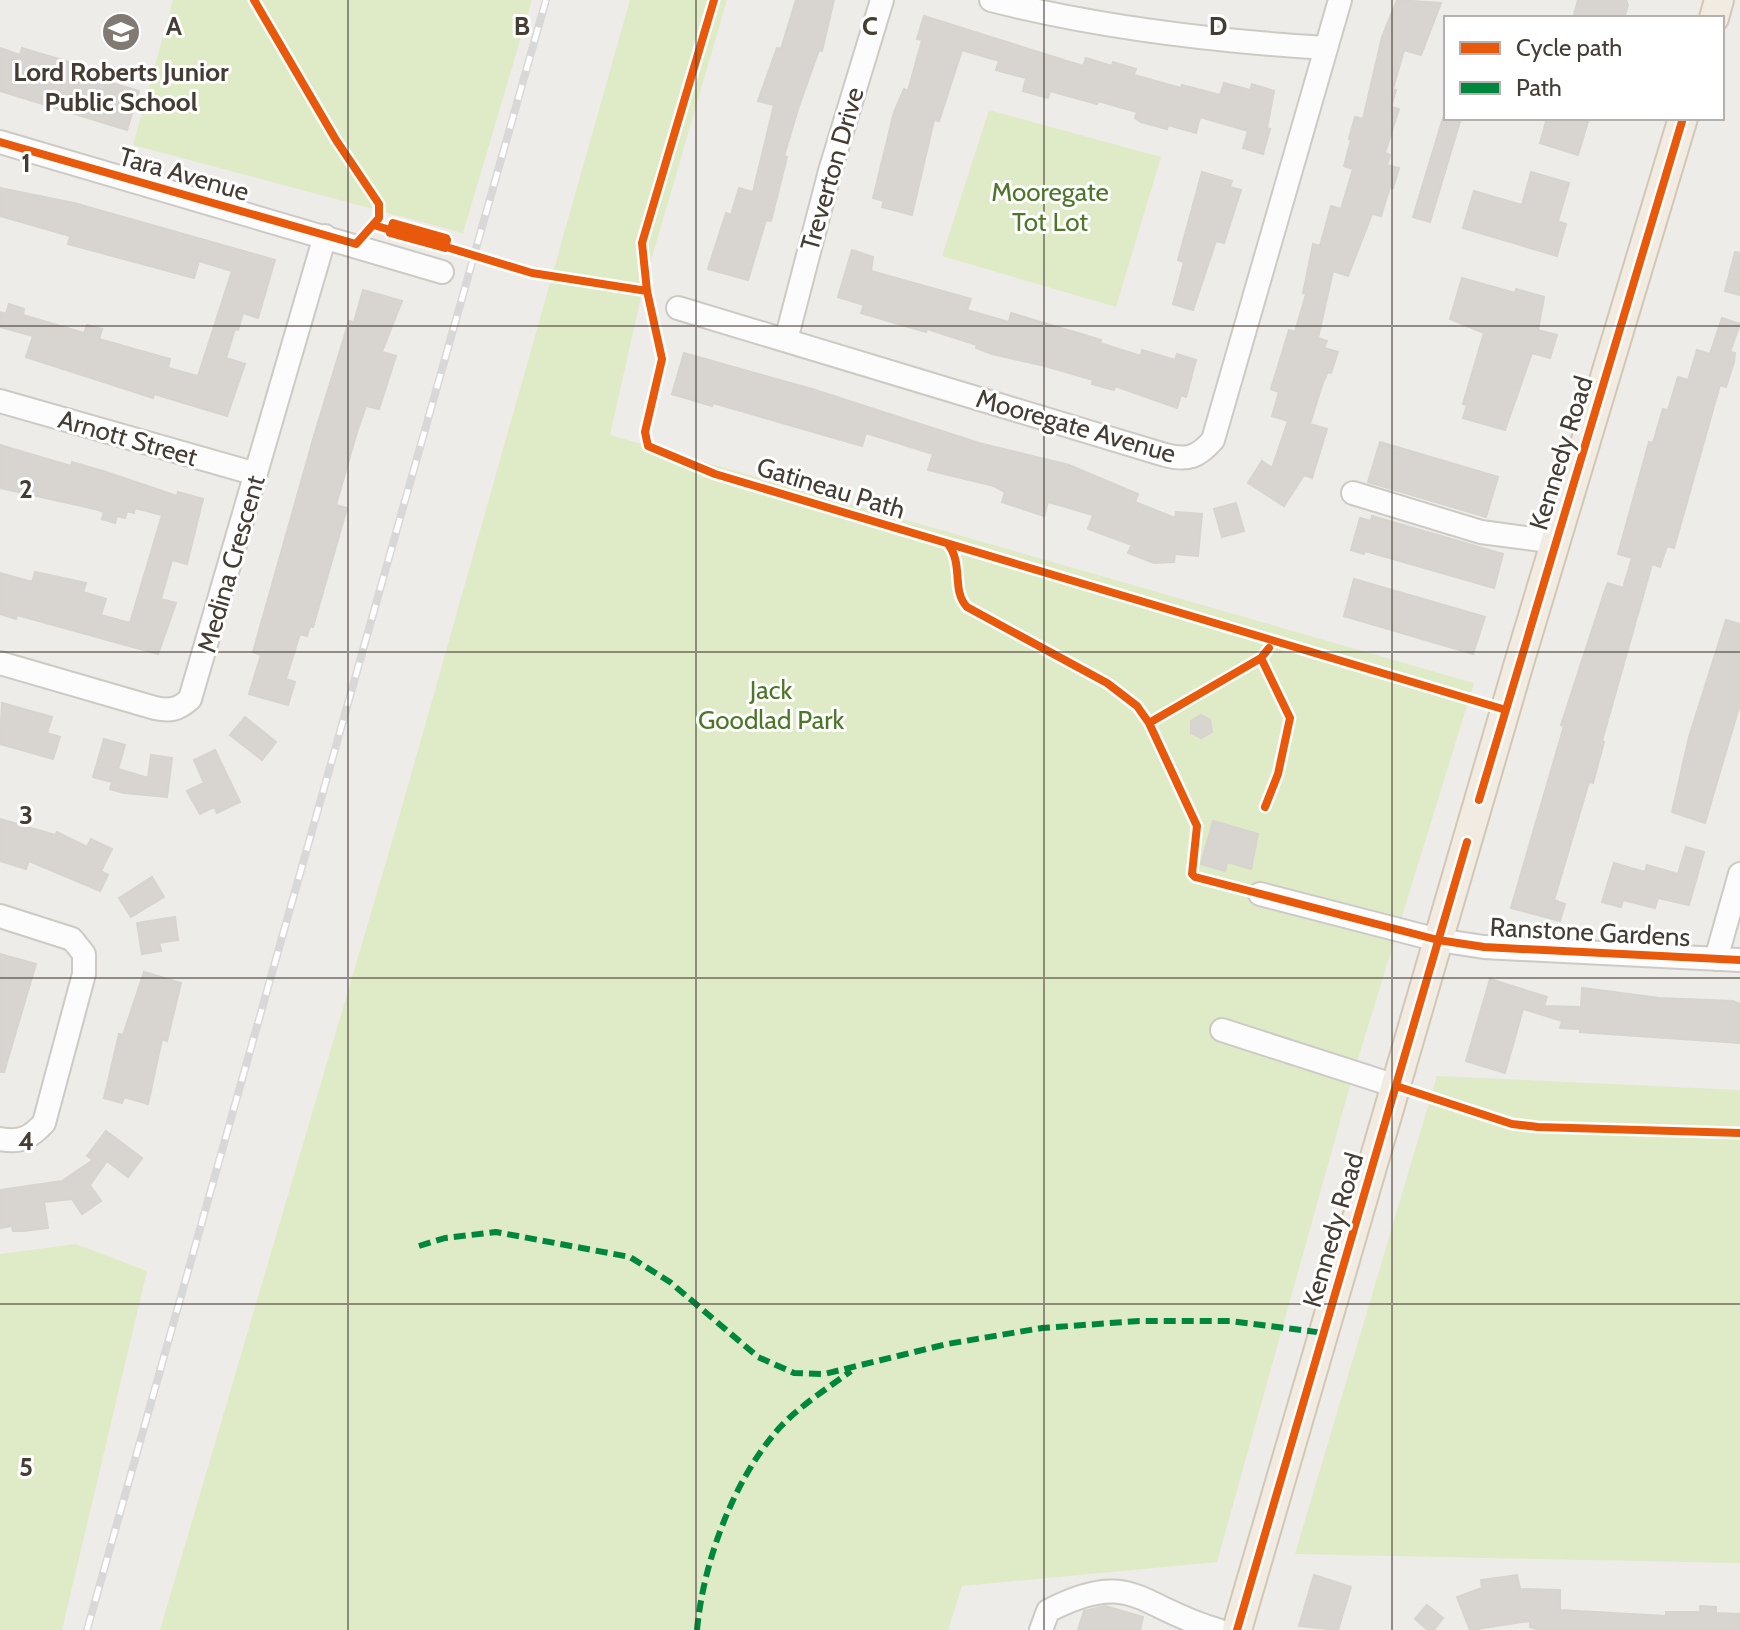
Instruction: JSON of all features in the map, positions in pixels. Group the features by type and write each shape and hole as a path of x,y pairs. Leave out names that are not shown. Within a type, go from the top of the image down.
{"main road":[{"name":"Kennedy Road","path":"1237,1630 1438,940 1682,120"}],"street":[{"name":"Treverton Drive","path":"786,340 830,171 882,0"},
{"path":"991,0 1048,14 1159,32 1326,48"},
{"name":"Mooregate Avenue","path":"678,308 1165,455 1183,460 1200,455 1213,440 1340,0"},
{"name":"Tara Avenue","path":"0,142 442,272"},
{"name":"Medina Crescent","path":"0,663 155,708 169,711 181,707 196,687 325,236"},
{"name":"Arnott Street","path":"0,401 256,474"},
{"path":"1353,493 1481,532 1556,542"},
{"path":"1716,959 1740,874"},
{"name":"Ranstone Gardens","path":"1260,894 1438,940 1484,947 1740,960"},
{"path":"0,916 72,939 84,954 84,974 44,1123 32,1136 15,1142 0,1139"},
{"path":"1222,1030 1396,1086"},
{"path":"1041,1630 1048,1611 1081,1594 1110,1588 1133,1594 1180,1625 1218,1630"}],"green space":[{"path":"173,0 532,0 463,233 133,145"},
{"name":"Jack Goodlad Park","path":"630,0 727,0 643,288 610,435 1474,683 1353,1075 1217,1562 962,1586 948,1630 160,1630 396,828"},
{"name":"Mooregate Tot Lot","path":"989,110 1161,157 1116,307 942,256"},
{"path":"1437,1076 1740,1090 1740,1563 1295,1554"},
{"path":"76,1244 147,1271 62,1630 0,1630 0,1254"}],"building":[{"path":"796,0 834,0 822,51 819,50 784,156 787,157 771,221 766,220 748,280 708,269 726,213 731,215 739,188 753,192 774,105 758,101 777,48 781,49"},
{"path":"1397,0 1441,3 1421,55 1404,50 1393,89 1396,90 1391,107 1399,109 1385,153 1390,155 1387,165 1399,168 1393,188 1390,187 1381,216 1372,214 1348,276 1333,271 1318,338 1327,341 1324,348 1338,352 1331,373 1328,372 1323,382 1310,424 1327,429 1312,478 1304,475 1284,506 1248,483 1262,461 1272,468 1288,421 1272,416 1279,392 1271,389 1289,330 1295,332 1306,294 1303,293 1313,244 1320,246 1331,206 1341,209 1353,169 1344,166 1349,139 1355,117 1363,119 1382,37"},
{"path":"1578,0 1626,0 1628,5 1625,16 1574,16"},
{"path":"924,16 1083,66 1086,58 1112,66 1113,62 1136,69 1134,75 1181,88 1182,85 1220,95 1224,83 1250,90 1252,84 1274,91 1267,128 1270,129 1263,154 1243,148 1248,131 1200,117 1196,133 1168,125 1167,129 1141,122 1135,118 1137,112 1098,101 1097,104 1050,91 1048,98 1023,91 1026,78 996,70 999,61 962,50 939,121 934,120 912,215 882,207 884,201 873,198 894,112 904,89 908,91 922,40 917,39"},
{"path":"0,48 20,55 22,48 114,75 112,83 139,91 127,130 0,91"},
{"path":"1443,118 1460,120 1430,222 1413,217"},
{"path":"1546,120 1588,120 1578,155 1540,143"},
{"path":"1202,172 1232,181 1230,187 1241,190 1224,243 1216,241 1193,310 1173,304 1184,262 1178,260"},
{"path":"1531,172 1569,183 1558,221 1566,224 1557,256 1463,228 1474,191 1522,205"},
{"path":"0,188 74,203 275,260 258,318 243,313 226,358 245,364 227,416 154,394 153,398 26,357 33,336 0,327 0,312 6,314 9,304 24,309 23,315 84,333 87,325 102,329 99,339 170,359 168,368 198,376 232,271 199,261 194,278 68,244 70,236 0,216"},
{"path":"852,250 873,257 871,271 971,299 967,310 1009,322 1011,313 1101,340 1100,343 1141,356 1142,350 1175,360 1177,354 1196,360 1186,397 1181,395 1177,408 1115,386 1114,390 1092,384 1093,380 992,354 976,348 977,345 927,329 926,332 861,313 864,305 838,297"},
{"path":"1735,252 1740,253 1740,295 1725,291"},
{"path":"1462,278 1515,293 1516,289 1544,297 1538,330 1557,335 1550,358 1532,353 1505,430 1463,418 1467,405 1463,404 1484,333 1450,319"},
{"path":"363,290 402,301 382,352 396,356 379,409 366,406 357,432 336,505 347,508 313,627 310,626 307,636 300,634 286,679 295,682 288,705 249,694 261,655 253,652 314,436 349,321 354,322"},
{"path":"1722,318 1740,324 1730,352 1735,353 1734,362 1726,387 1720,385 1674,548 1667,546 1660,567 1652,564 1593,783 1589,782 1554,900 1565,904 1560,921 1511,908 1564,726 1561,725 1605,590 1608,583 1623,588 1632,558 1618,554 1649,442 1653,443 1663,409 1668,410 1678,377 1688,380 1697,350 1710,354"},
{"path":"684,353 812,389 979,443 1069,465 1138,494 1135,502 1175,518 1176,512 1202,514 1198,556 1175,554 1174,562 1154,563 1128,553 1132,545 1088,529 1093,515 1048,502 1044,516 1002,502 1005,492 994,486 928,470 933,454 866,433 862,446 672,394"},
{"path":"1380,442 1498,477 1486,517 1368,482"},
{"path":"0,445 71,466 72,462 177,496 178,492 203,499 187,564 172,560 161,599 176,603 158,654 17,615 16,619 0,614 0,573 32,582 35,572 86,583 83,592 106,599 101,615 130,623 162,515 135,508 134,513 127,511 125,518 117,516 115,523 102,519 104,512 95,509 0,488"},
{"path":"1236,503 1244,531 1222,537 1214,509"},
{"path":"1372,516 1503,554 1494,588 1365,551 1364,554 1351,550 1360,518 1371,521"},
{"path":"1354,579 1485,617 1473,654 1344,616"},
{"path":"1726,620 1740,624 1740,704 1705,823 1672,812 1689,737"},
{"path":"2,703 52,717 47,733 60,737 53,759 0,744"},
{"path":"1201,715 1210,720 1212,732 1201,738 1191,733 1191,721"},
{"path":"245,717 276,742 262,760 230,735"},
{"path":"104,739 125,745 118,769 148,778 151,755 172,758 167,797 124,793 110,789 112,782 93,777"},
{"path":"215,750 240,802 217,813 214,807 200,814 187,791 204,783 194,760"},
{"path":"0,819 55,835 57,832 87,847 91,839 112,849 101,871 108,875 100,891 29,861 26,869 0,861"},
{"path":"1213,821 1258,834 1251,869 1227,862 1225,871 1201,864"},
{"path":"1686,847 1704,852 1689,905 1658,898 1655,908 1623,900 1621,907 1602,902 1614,863 1645,872 1647,865 1678,874"},
{"path":"152,877 164,897 131,917 119,898"},
{"path":"175,917 178,940 159,943 161,951 142,954 137,923"},
{"path":"0,954 36,964 4,1072 0,1072"},
{"path":"144,972 181,983 167,1041 162,1039 148,1104 124,1097 122,1103 104,1098 119,1034 123,1035"},
{"path":"1490,979 1547,997 1544,1006 1581,1007 1582,988 1659,998 1733,1001 1740,1004 1740,1043 1580,1032 1580,1029 1560,1028 1562,1021 1523,1009 1505,1073 1466,1061"},
{"path":"106,1131 142,1158 128,1177 107,1161 90,1185 101,1201 82,1214 72,1199 44,1202 48,1228 13,1231 12,1226 0,1228 0,1190 62,1181 93,1160 87,1156"},
{"path":"1314,1575 1351,1587 1338,1630 1299,1626"},
{"path":"1517,1575 1520,1589 1560,1590 1560,1610 1666,1616 1666,1612 1700,1612 1700,1606 1716,1607 1716,1613 1740,1614 1740,1630 1540,1630 1530,1627 1530,1621 1470,1630 1457,1597 1482,1588 1481,1580"},
{"path":"1427,1605 1443,1618 1434,1630 1428,1630 1415,1619"},
{"path":"1105,1606 1143,1617 1140,1630 1078,1630 1084,1611"}],"railway":[{"path":"87,1630 546,0"}],"marked path":[{"path":"419,1246 445,1238 496,1232 630,1257 670,1282 758,1357 794,1373 824,1374 947,1344 1042,1328 1139,1321 1230,1321 1324,1333"},
{"path":"697,1630 713,1552 746,1476 783,1424 851,1371"}],"cycle path":[{"path":"0,142 356,244 379,218 379,204 336,140 254,0"},
{"name":"Gatineau Path","path":"714,0 642,243 647,291 662,359 645,432 648,446 715,474 1506,710"},
{"path":"1479,800 1682,120"},
{"path":"374,225 444,247 446,238 393,223 390,233 445,248 447,240 394,225 392,231"},
{"path":"433,243 532,273 647,291"},
{"path":"948,544 953,552 962,600 967,607 1107,683 1137,706 1149,723 1197,826 1192,874 1195,877 1438,940 1484,947 1740,960"},
{"path":"1149,723 1261,658 1269,648"},
{"path":"1261,658 1290,718 1278,774 1265,807"},
{"path":"1237,1630 1467,842"},
{"path":"1396,1086 1512,1124 1740,1133"}],"place":[{"name":"Lord Roberts Junior Public School","path":"121,32"}]}
